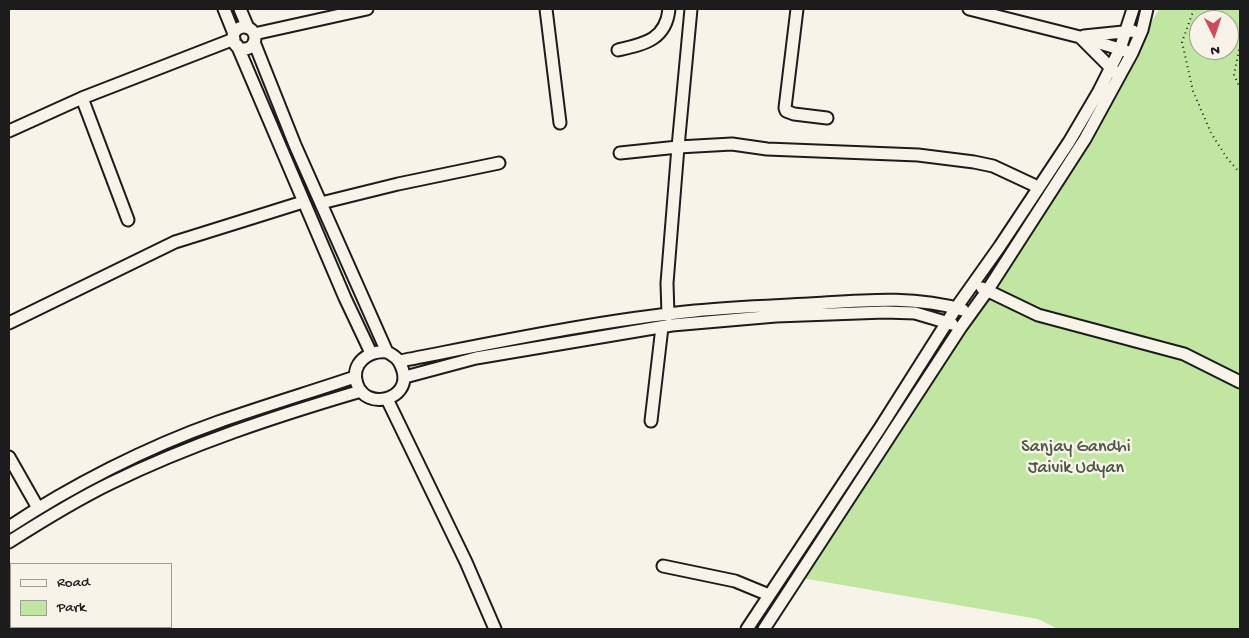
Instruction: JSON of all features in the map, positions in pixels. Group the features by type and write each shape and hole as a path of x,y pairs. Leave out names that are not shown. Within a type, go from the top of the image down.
{"street":[{"path":"224,9 303,202 371,353"},
{"path":"240,9 252,34 295,145 387,352"},
{"path":"9,131 82,98 235,39 240,28 252,34 367,9"},
{"path":"546,9 560,123"},
{"path":"618,50 653,39 665,24 669,9"},
{"path":"668,315 667,283 691,9"},
{"path":"797,9 785,108 786,111 794,114 827,118"},
{"path":"969,9 1080,37 1132,53"},
{"path":"747,629 880,428 956,308 1069,142 1111,68 1134,9"},
{"path":"764,629 1086,139 1132,53 1142,30 1147,9"},
{"path":"1080,37 1142,30"},
{"path":"235,39 244,48 248,48 252,34"},
{"path":"1080,37 1120,76"},
{"path":"82,98 128,220"},
{"path":"620,153 678,146 732,144 767,149 928,156 993,166 1038,187"},
{"path":"321,203 398,184 499,163"},
{"path":"9,324 175,242 303,202"},
{"path":"973,283 1038,315 1184,354 1240,382"},
{"path":"400,362 526,337 668,315 742,308 877,301 936,304 971,313"},
{"path":"405,377 476,358 662,327 776,316 885,312 915,313 961,327"},
{"path":"651,421 662,327"},
{"path":"387,352 400,362 405,377 399,391 387,399 372,399 361,391 355,377 359,363 371,353 387,352"},
{"path":"9,528 38,508 136,456 217,423 355,377"},
{"path":"9,542 54,513 110,483 146,467 201,444 295,410 361,391"},
{"path":"387,399 466,562 495,629"},
{"path":"9,457 38,508"},
{"path":"663,566 735,581 770,595"}],"path":[{"path":"1194,9 1182,42 1193,92 1211,133 1227,158 1240,173"},
{"path":"1240,45 1234,74 1240,88"}],"green space":[{"name":"Sanjay Gandhi Jaivik Udyan","path":"1159,9 1240,9 1240,629 1058,629 1038,619 802,578 1041,209"}]}
